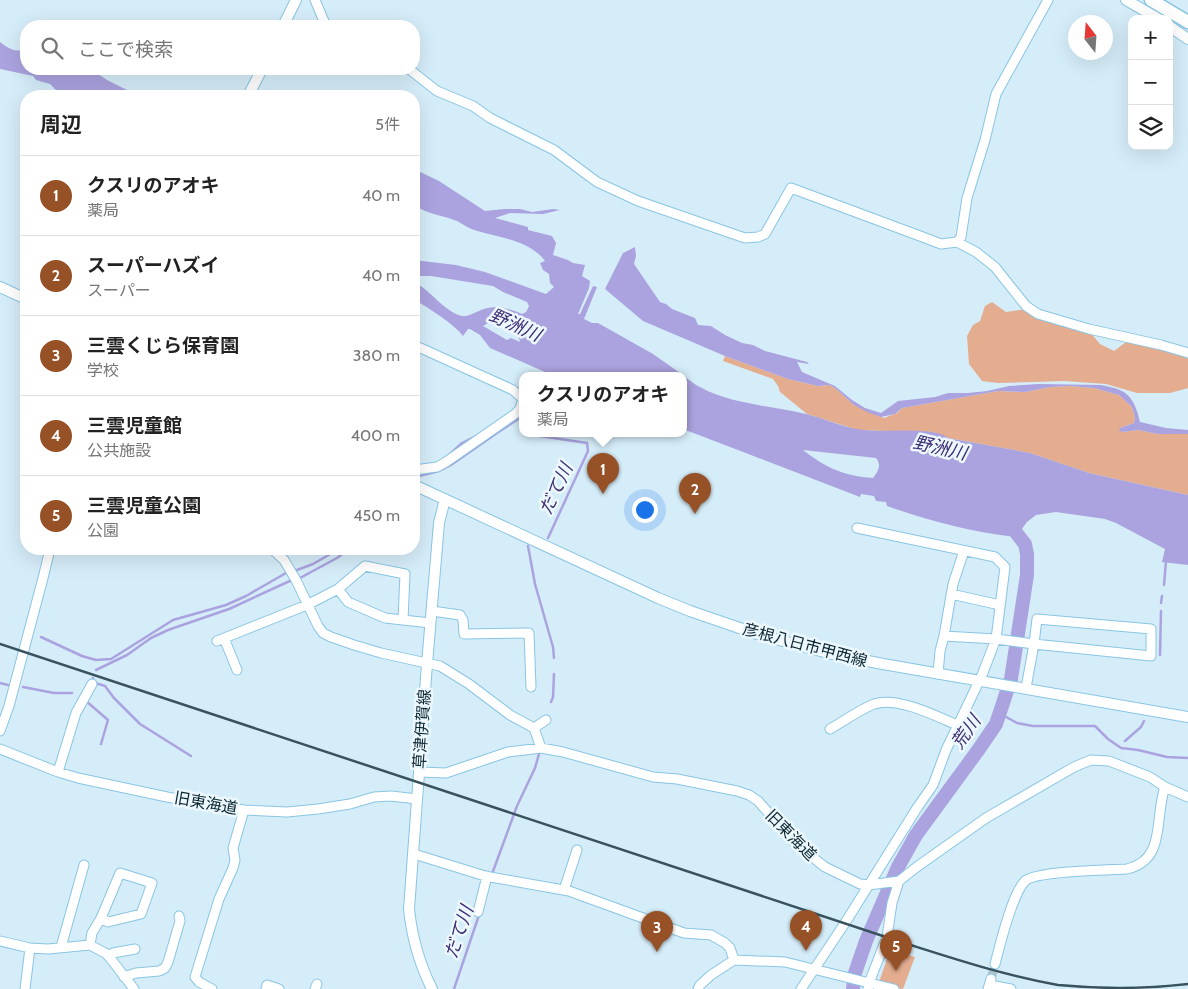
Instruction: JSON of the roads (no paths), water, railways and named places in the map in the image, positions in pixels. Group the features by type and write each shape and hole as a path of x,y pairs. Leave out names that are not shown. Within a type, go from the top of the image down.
{"highway":[{"path":"1151,0 1188,22"}],"main road":[{"path":"286,20 296,0"},
{"path":"1126,0 1151,15"},
{"path":"1173,29 1188,39"},
{"path":"251,90 259,75"},
{"path":"0,287 20,296"},
{"path":"420,488 445,500"},
{"name":"草津伊賀線","path":"432,989 420,962 409,909 430,623 439,523 445,500"},
{"name":"彦根八日市甲西線","path":"445,500 658,598 757,634 828,653 1188,717"}],"street":[{"path":"314,0 323,20"},
{"path":"957,242 962,237 967,198 985,140 996,94 1048,0"},
{"path":"417,75 438,91 473,106 490,118 554,150 597,182 638,201 745,238 758,237 764,234 791,188 941,244 957,242 976,252 995,267 1026,306 1038,314 1089,329 1188,353"},
{"path":"420,348 513,390 519,396"},
{"path":"420,469 437,466 446,462 519,410"},
{"path":"801,989 871,885 933,785 957,725 998,639 1004,567 995,557 857,528"},
{"path":"938,674 952,584 964,551"},
{"path":"0,731 14,688 49,555"},
{"path":"279,555 284,560 296,580 307,605 323,633 381,653 440,666 469,684 510,716 534,728 541,748"},
{"path":"237,670 220,640 307,605 338,589 365,566 406,574 403,620"},
{"path":"338,589 348,602 385,618 430,623"},
{"path":"951,594 1000,605"},
{"path":"432,611 460,615 463,620 464,634 529,633 531,687"},
{"path":"944,636 998,639 1030,644 1151,656 1151,629 1038,619 1030,644 1026,688"},
{"path":"58,772 76,713 92,684"},
{"path":"830,729 876,704 886,703 924,711 957,725"},
{"path":"534,728 546,720"},
{"name":"旧東海道","path":"418,772 446,772 508,752 541,748 563,752 653,777 677,779 737,791 749,795 758,801 797,845 813,858 841,876 860,884 871,885 899,881 986,818 1074,767 1091,760 1109,761 1150,777 1188,797"},
{"name":"旧東海道","path":"0,749 58,772 110,786 244,810 287,812 350,804 374,797 391,796 417,799"},
{"path":"995,964 1001,938 1024,881 1031,877 1052,874 1138,867 1150,858 1153,852 1165,786"},
{"path":"212,989 195,977 219,899 233,868 235,860 233,848 244,810"},
{"path":"564,890 577,850"},
{"path":"414,854 487,876 564,890 684,933 711,935 730,948 734,960"},
{"path":"62,947 84,865"},
{"path":"90,945 92,933 101,918 120,874 152,883 141,914 108,922 101,918"},
{"path":"478,912 487,876"},
{"path":"867,984 887,937 892,903 899,881"},
{"path":"0,941 30,948 90,945 108,956 127,984 136,973 160,971 165,968 180,921 179,916"},
{"path":"25,989 30,948"},
{"path":"108,956 135,948"},
{"path":"698,989 711,975 734,960 784,962 867,984 894,989"},
{"path":"988,989 991,979"},
{"path":"266,989 267,985 280,989"},
{"path":"994,989 995,986 1012,989"}],"water":[{"path":"0,42 11,49 20,50 20,73 0,69"},
{"path":"28,75 100,75 127,90 56,90 50,84 36,80 33,76"},
{"name":"野洲川","path":"420,172 439,181 485,211 504,209 520,209 532,212 560,210 543,214 510,213 495,218 528,227 528,230 552,236 556,243 553,255 573,263 585,265 582,276 590,281 589,288 578,314 580,314 593,286 597,287 584,319 592,323 598,323 653,354 679,372 545,372 490,348 480,335 470,329 463,336 447,321 420,303 420,286 449,310 462,316 493,307 508,309 522,314 526,312 529,306 527,302 493,286 420,276 420,261 456,265 485,272 546,294 554,287 550,283 549,274 543,270 540,263 545,261 531,248 512,240 474,230 457,221 420,208","holes":["493,320 512,323 509,325 520,342 511,338 507,340 483,326"]},
{"path":"635,247 636,256 634,264 660,302 695,318 698,325 711,326 742,343 807,362 809,364 797,362 802,372 835,386 865,408 881,413 898,401 935,397 948,393 987,391 1009,386 1038,384 1100,385 1117,389 1128,395 1135,406 1140,422 1166,428 1188,430 1188,434 1158,434 1138,430 1122,432 1119,430 1120,428 1134,423 1135,418 1132,407 1119,395 1094,388 1070,386 1050,387 1025,392 998,391 902,408 895,414 881,417 854,405 829,385 818,386 788,379 725,356 643,321 605,289 623,253"},
{"name":"野洲川","path":"687,378 699,387 725,397 806,414 851,428 931,432 948,438 1030,453 1089,473 1188,495 1188,565 1162,562 1165,549 1105,519 1056,512 1036,515 1027,522 1016,537 967,529 935,521 887,506 886,502 876,501 874,496 861,494 860,497 687,431","holes":["803,450 876,458 878,461 878,471 873,478 863,477 836,470"]}],"waterway":[{"path":"497,433 519,419"},
{"path":"420,476 439,471 451,465 497,433"},
{"path":"448,456 462,443 480,434"},
{"name":"だて川","path":"547,437 587,443 588,451 548,538"},
{"name":"荒川","path":"853,989 855,973 866,941 898,867 916,835 996,724 1011,679 1027,575 1025,544 1014,530 1010,518"},
{"name":"だて川","path":"528,546 535,584 553,647 554,658"},
{"path":"297,570 329,555"},
{"path":"300,578 341,555"},
{"path":"1164,585 1166,561"},
{"path":"41,637 82,656 96,660 111,659 173,620 226,605 286,573"},
{"path":"96,670 127,655 151,638 168,630 229,609 292,580"},
{"path":"1161,603 1162,596"},
{"path":"1160,655 1161,611"},
{"name":"だて川","path":"551,702 554,674"},
{"path":"93,678 92,682 105,686 114,698 140,724 191,756"},
{"path":"0,683 8,685"},
{"path":"23,687 54,693 72,693"},
{"path":"86,701 108,720 101,744"},
{"path":"999,713 1017,723 1033,726 1095,726 1108,739 1121,748 1167,757 1188,758"},
{"path":"1125,741 1141,727 1144,721"},
{"name":"だて川","path":"492,874 517,806 535,768 539,754"},
{"name":"だて川","path":"454,989 479,915"}],"tunnel":[{"path":"991,979 995,964"}],"railway":[{"path":"0,644 895,940 976,965 1058,985 1123,988 1188,984"}],"place":[{"name":"クスリのアオキ","path":"603,494"},
{"name":"スーパーハズイ","path":"695,514"},
{"name":"三雲児童館","path":"806,951"},
{"name":"三雲くじら保育園","path":"657,952"},
{"name":"三雲児童公園","path":"896,971"}]}
